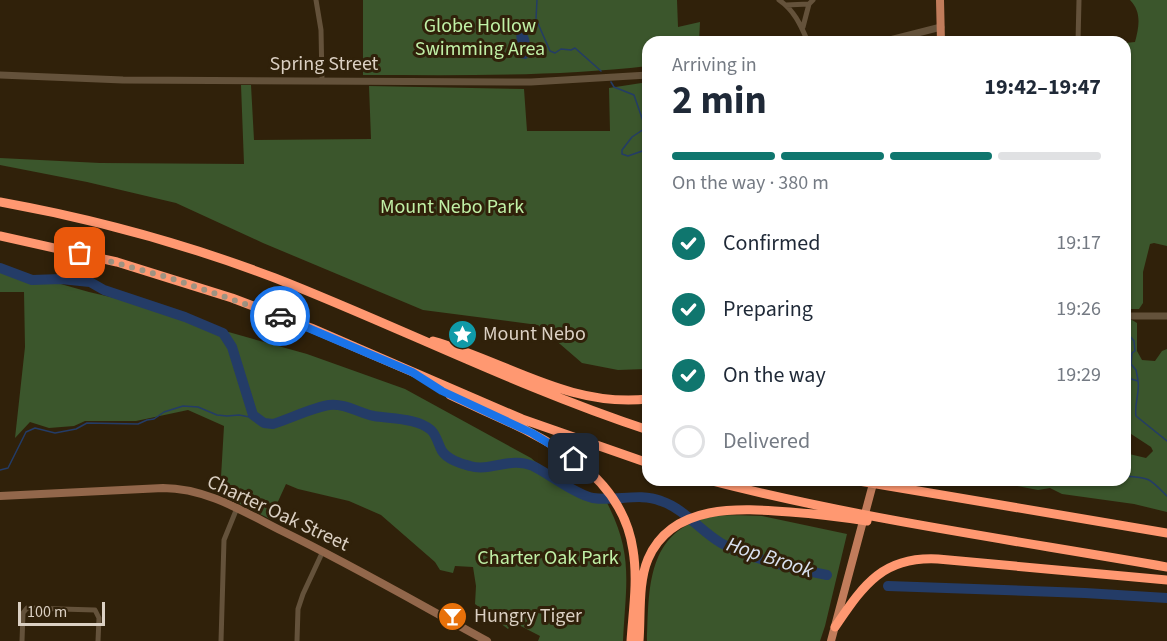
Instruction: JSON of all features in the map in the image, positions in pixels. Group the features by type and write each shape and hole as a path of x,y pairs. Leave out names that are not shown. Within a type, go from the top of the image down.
{"highway":[{"path":"0,202 99,223 186,247 275,279 544,393 642,428"},
{"path":"0,236 90,255 161,275 261,308 542,427 642,461"},
{"path":"411,337 446,345 582,395 616,400 642,399"},
{"path":"412,372 442,391 511,422 550,443 581,465 607,490 620,510 628,530 634,560 631,641"},
{"path":"733,486 792,500 1167,567"},
{"path":"890,486 1167,533"},
{"path":"907,486 932,493"},
{"path":"639,641 646,563 657,544 677,525 698,515 720,510 743,509 823,515 894,525 932,526"},
{"path":"835,627 859,592 871,580 892,566 914,559 938,559 1167,580"}],"main road":[{"path":"940,0 941,36"},
{"path":"831,641 872,486"},
{"name":"Charter Oak Street","path":"0,495 179,488 206,494 323,551 487,641"}],"street":[{"path":"316,0 321,30 322,81"},
{"path":"779,0 786,5 803,27 806,36"},
{"path":"1078,36 1079,0"},
{"path":"786,5 811,2 803,27"},
{"path":"906,36 941,27"},
{"name":"Spring Street","path":"0,75 113,80 322,81 568,81 642,75"},
{"path":"1131,316 1167,316"},
{"path":"220,641 224,540 237,508"},
{"path":"297,641 298,609 323,551"},
{"path":"22,641 23,613 27,608 95,610 99,618 98,641"},
{"path":"469,641 470,631"}],"green space":[{"name":"Globe Hollow Swimming Area","path":"363,0 677,0 678,27 700,22 699,36 642,36 642,67 506,75 363,75"},
{"path":"1130,0 1167,0 1167,246 1150,244 1143,272 1143,303 1139,309 1131,309 1131,42 1135,42 1138,31 1138,15"},
{"name":"Mount Nebo Park","path":"642,83 642,369 618,370 582,363 538,325 423,310 263,243 176,203 0,165 0,158 100,163 244,164 241,85 251,85 254,140 371,139 369,86 524,89 527,131 610,131 609,88"},
{"name":"Charter Oak Park","path":"0,270 136,303 307,354 405,389 531,458 551,475 580,492 605,499 614,518 624,552 626,584 623,641 538,641 540,636 513,622 508,629 475,604 476,586 473,567 455,566 453,573 440,570 435,562 381,515 349,501 286,484 270,519 220,494 224,426 188,410 136,421 85,421 74,426 49,428 30,422 15,438 25,347 24,292 0,292"},
{"path":"1131,320 1137,323 1137,351 1142,360 1155,361 1162,351 1167,349 1167,512 1134,504 1062,494 1050,488 1038,490 1017,486 1131,486 1131,454 1146,458 1153,451 1151,447 1131,434"},
{"name":"Charter Oak Park","path":"762,516 847,534 820,641 647,641 651,582 655,564 663,548 674,535 690,524 711,517"}],"water":[{"path":"519,25 525,30 530,42 530,55 526,59 518,55 516,32"}],"waterway":[{"path":"537,0 536,19 550,51 555,53 561,49 575,48 601,71"},
{"path":"611,82 614,87 634,95 642,118"},
{"path":"642,130 632,137 622,150 622,154 628,156 642,151"},
{"name":"Hop Brook","path":"0,268 32,280 61,279 90,282 104,290 185,317 223,333 232,347 253,415 264,423 273,424 329,405 346,407 374,416 419,423 431,430 444,454 466,465 486,467 525,463 579,493 593,498 653,498 678,509 713,538 732,548 772,562 827,575"},
{"path":"1131,337 1134,341 1135,351 1132,353 1131,364"},
{"path":"1131,364 1136,370 1138,380"},
{"path":"1131,379 1138,381 1136,416 1167,441"},
{"path":"0,470 8,468 26,432 35,428 55,433 76,429 87,423 138,424 183,406 198,407 217,415 255,418"},
{"path":"1131,476 1149,480 1167,496"},
{"name":"Hop Brook","path":"888,586 1167,598"}],"way so far":[{"path":"80,253 170,278 280,316"}],"place":[{"name":"Mount Nebo","path":"462,334"},
{"name":"Hungry Tiger","path":"453,616"}],"route":[{"path":"280,316 412,372 442,391 532,433 574,459"}]}
